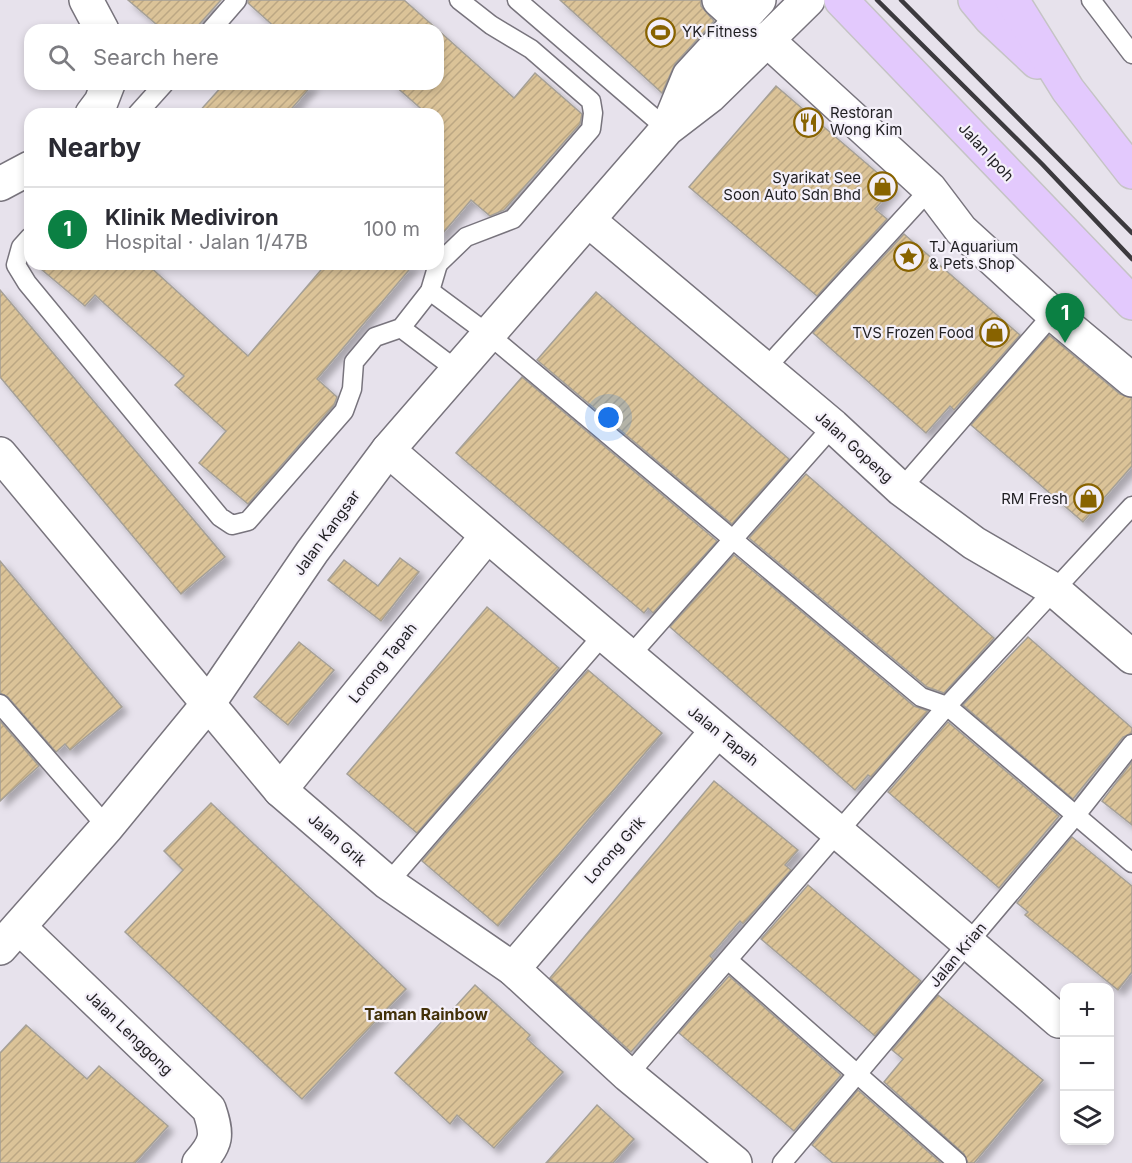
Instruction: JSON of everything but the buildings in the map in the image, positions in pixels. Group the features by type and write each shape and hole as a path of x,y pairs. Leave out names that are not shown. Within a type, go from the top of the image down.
{"main road":[{"name":"Jalan Ipoh","path":"841,0 1132,303"},
{"path":"975,0 990,18 1068,90"},
{"path":"1012,0 1068,90 1132,172"}],"street":[{"path":"86,0 99,24"},
{"name":"Jalan Kangsar","path":"10,937 107,827 208,704 312,552 388,450 667,129 710,96 808,0"},
{"name":"Jalan Kangsar","path":"667,129 689,76 740,6"},
{"path":"766,39 930,189 961,230 1053,314 1132,380"},
{"path":"96,108 106,90"},
{"path":"0,184 24,171"},
{"name":"Jalan Gopeng","path":"588,220 833,426 901,489 974,543 1053,589 1132,657"},
{"name":"Jalan Tapah","path":"388,450 629,657 839,830 1059,1021"},
{"name":"Jalan Grik","path":"1,458 280,790 388,884 513,969 628,1075 735,1163"},
{"name":"Lorong Tapah","path":"280,790 487,536"},
{"name":"Lorong Grik","path":"513,969 717,731"},
{"name":"Jalan Lenggong","path":"10,937 209,1109 217,1130 205,1156"}],"lane":[{"path":"216,24 237,0"},
{"path":"444,258 466,237 513,219 591,129 593,113 591,101 531,49 491,26 459,0"},
{"path":"517,0 667,129"},
{"path":"1091,0 1132,54"},
{"path":"142,108 159,90"},
{"path":"765,369 930,189"},
{"path":"24,244 16,265 27,283 220,517 232,525 248,521 344,411 352,388 354,362 375,337 401,328 430,291 436,270"},
{"path":"430,291 488,334 921,697 947,706 1132,863"},
{"path":"901,489 1053,314"},
{"path":"401,328 458,371"},
{"path":"629,657 833,426"},
{"path":"628,1075 729,961 947,706 1132,506"},
{"path":"388,884 603,635"},
{"path":"0,704 107,827"},
{"name":"Jalan Krian","path":"782,1163 1076,815 1132,744"},
{"path":"729,961 855,1075 957,1162"}],"railway":[{"path":"877,0 1042,164 1132,259"},
{"path":"901,0 1132,233"}],"place":[{"name":"YK Fitness","path":"661,32"},
{"name":"Restoran Wong Kim","path":"809,122"},
{"name":"Syarikat See Soon Auto Sdn Bhd","path":"882,187"},
{"name":"TJ Aquarium & Pets Shop","path":"908,256"},
{"name":"TVS Frozen Food","path":"995,333"},
{"name":"Klinik Mediviron","path":"1065,343"},
{"name":"RM Fresh","path":"1089,499"}],"district":[{"name":"Taman Rainbow","path":"426,1014"}]}
